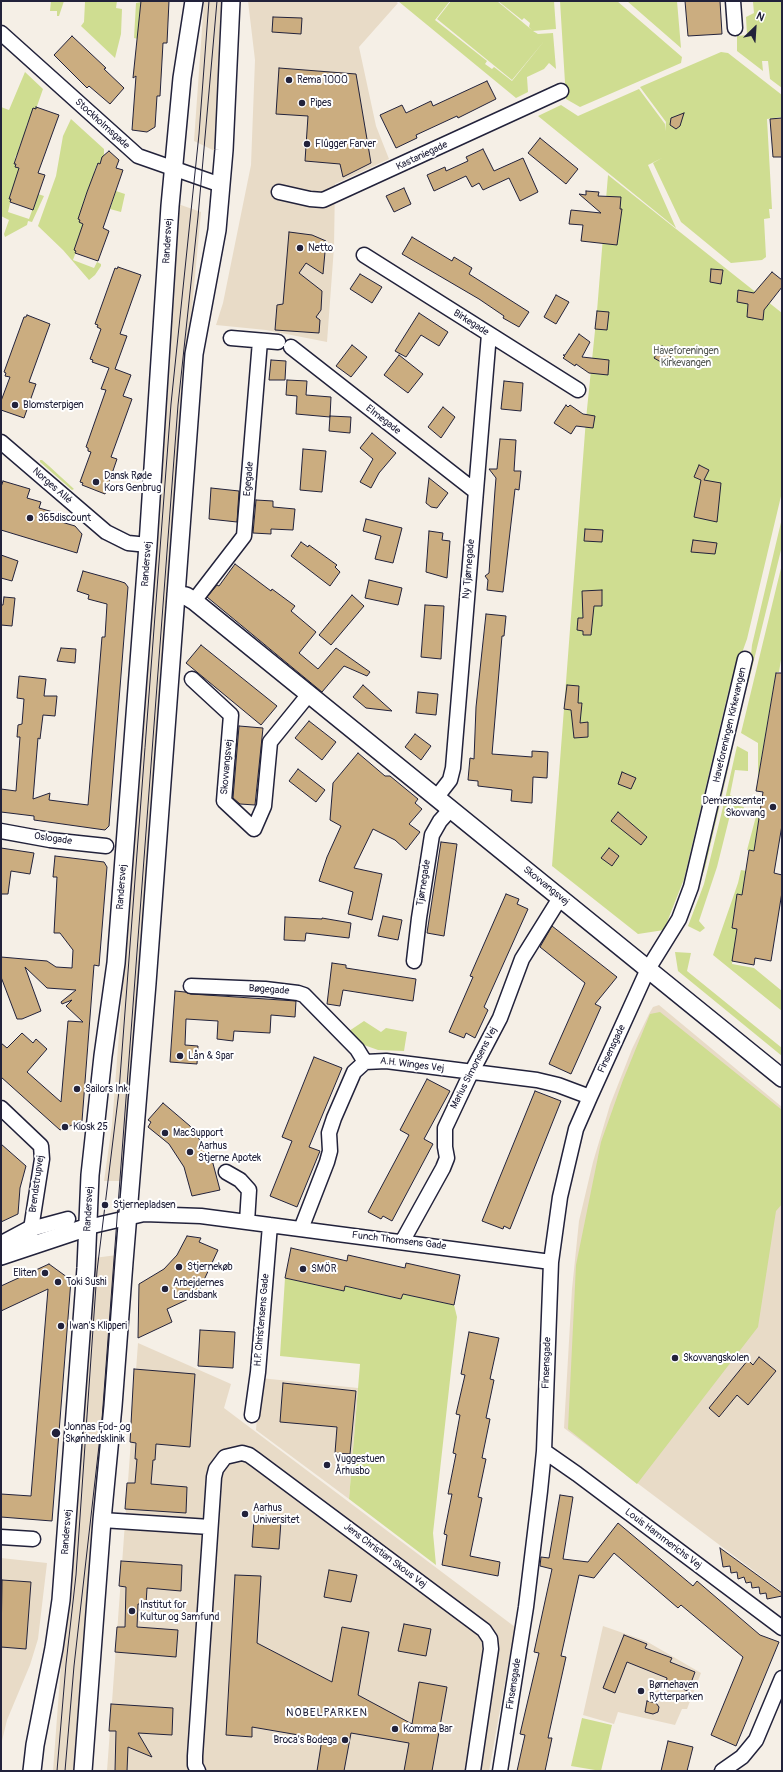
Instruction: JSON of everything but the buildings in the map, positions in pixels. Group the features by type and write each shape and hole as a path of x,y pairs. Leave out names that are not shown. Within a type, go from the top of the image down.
{"street":[{"name":"Randersvej","path":"32,1771 35,1744 54,1648 61,1600 88,1227 90,1175 103,1056 116,963 148,544 170,206 182,78 194,1"},
{"path":"83,1771 102,1520 113,1406 128,1216 194,354 218,230 224,150 231,1"},
{"path":"733,1 734,28"},
{"name":"Stockholmsgade","path":"1,33 129,150 146,160 221,185"},
{"name":"Kastaniegade","path":"279,192 310,199 323,200 330,198 562,91"},
{"name":"Birkegade","path":"364,255 578,390"},
{"name":"Ny Tjørnegade","path":"436,798 450,780 453,768 489,334"},
{"path":"231,338 260,341"},
{"name":"Elmegade","path":"260,341 285,345 475,491"},
{"name":"Egegade","path":"194,601 244,536 260,341"},
{"name":"Norges Allé","path":"1,442 106,532 128,543 148,544"},
{"name":"Skovvangsvej","path":"176,594 186,596 194,601 782,1078"},
{"name":"Haveforeningen Kirkevangen","path":"648,969 679,918 691,887 746,659"},
{"name":"Skovvangsvej","path":"192,679 231,715 224,801 254,829 264,806 270,742 309,694"},
{"name":"Tjørnegade","path":"414,961 432,835 440,821 450,810"},
{"name":"Oslogade","path":"1,831 50,840 106,846"},
{"name":"Marius Simonsens Vej","path":"402,1242 443,1168 447,1158 445,1147 445,1128 471,1072 500,1018 522,959 560,898"},
{"name":"Finsensgade","path":"500,1771 526,1607 544,1451 552,1262 560,1197 576,1129 648,969"},
{"name":"Bøgegade","path":"191,986 298,992 304,996 358,1049 365,1062"},
{"name":"A.H. Winges Vej","path":"301,1228 327,1162 330,1151 330,1133 334,1118 354,1072 365,1062 386,1061 537,1080 558,1085 590,1097"},
{"name":"Brendstrupvej","path":"1,1108 41,1146 42,1159 31,1230"},
{"path":"226,1172 240,1180 248,1190 247,1222"},
{"name":"Funch Thomsens Gade","path":"88,1227 128,1216 162,1213 201,1216 301,1228 552,1262"},
{"path":"1,1246 31,1230 68,1219"},
{"name":"H.P. Christensens Gade","path":"252,1416 258,1372 270,1225"},
{"path":"1,1256 88,1227"},
{"name":"Louis Hammerichs Vej","path":"544,1451 577,1474 782,1628"},
{"name":"Jens Christian Skous Vej","path":"198,1771 195,1765 195,1756 210,1528 216,1469 225,1457 242,1454 249,1455 484,1630 490,1639 492,1649 473,1771"},
{"path":"102,1520 210,1528"},
{"path":"1,1537 33,1539"},
{"path":"722,1771 742,1757 756,1740 782,1678"}],"shaded area":[{"path":"204,1 224,1 217,152 194,141"},
{"path":"248,1 395,1 398,3 359,47 376,126 389,159 335,184 334,247 327,342 266,330 216,325 223,303 251,165 255,60"},
{"path":"178,204 201,212 185,383 126,1181 104,1181 112,1125 118,1047"},
{"name":"Skovvangskolen","path":"659,1005 782,1107 782,1592 564,1428 572,1289 579,1221 593,1162 610,1105 632,1049 649,1014 653,1007"},
{"path":"117,1255 101,1460 88,1577 75,1771 53,1771 61,1664 72,1575 94,1258"},
{"name":"Aarhus Universitet","path":"138,1343 231,1384 224,1408 515,1627 489,1771 107,1771"},
{"name":"Vuggestuen Århusbo","path":"260,1378 358,1388 349,1499 256,1430"},
{"path":"1,1558 47,1563 38,1639 30,1665 7,1720 1,1745"},
{"name":"Børnehaven Rytterparken","path":"603,1626 646,1641 701,1673 687,1709 682,1709 675,1725 618,1712 614,1724 583,1715"}],"green space":[{"path":"51,1 64,1 59,16 57,16 57,11 50,11"},
{"path":"72,1 117,1 116,8 122,9 121,34 115,58 81,26 84,22 85,2"},
{"path":"398,1 450,1 435,20 487,61 485,64 492,69 494,67 512,81 545,40 512,80 437,19 451,1 497,1 532,30 529,27 530,23 524,18 522,20 498,1 554,1 556,29 533,31 538,34 553,33 556,69 549,63 544,69 527,77 528,92 516,98"},
{"path":"560,1 617,1 682,57 681,63 580,107 566,99"},
{"path":"627,1 677,1 681,48"},
{"path":"748,1 782,1 782,88 770,79 768,61 762,61 763,71 737,51 737,36 747,35 746,17 754,13 753,2"},
{"path":"141,2 138,39 134,38 136,3"},
{"path":"721,52 728,53 782,95 782,117 767,119 772,209 769,209 770,218 764,219 766,257 762,260 731,263 681,222 653,163 662,158 648,165 676,228 538,116 561,105 578,116 639,89 665,124 665,131 666,122 640,87"},
{"path":"25,72 43,89 36,109 27,124 25,140 22,140 19,148 22,149 19,156 16,155 14,164 16,167 22,169 14,191 12,190 9,198 11,199 8,212 29,219 38,194 44,196 32,222 28,221 27,225 5,237 4,234 9,220 1,216 1,107 9,110"},
{"path":"71,119 104,149 104,156 100,164 97,164 94,172 97,173 92,179 83,203 83,211 81,211 78,219 86,224 73,260 94,268 97,262 101,264 95,275 89,280 63,250 38,226 56,176 63,136"},
{"name":"Haveforeningen Kirkevangen","path":"608,175 782,313 782,492 747,639 729,689 684,879 664,930 638,934 552,866 586,419 597,311"},
{"path":"116,191 125,194 121,212 110,209"},
{"path":"40,460 42,460 74,489 72,490 40,462"},
{"path":"782,518 782,546 748,684 752,645"},
{"path":"782,564 782,654 779,672 776,672 758,778 758,743 741,733"},
{"path":"737,746 748,752 748,771 735,770 730,795 746,803 725,799"},
{"path":"733,749 705,868 686,921 705,861"},
{"path":"724,803 744,807 743,810 731,811 717,867 699,921 705,928 700,932 688,926 704,884"},
{"path":"758,809 760,810 754,851 747,850"},
{"path":"741,870 746,871 742,895 737,894 732,927 737,929 732,964 754,968 782,991 782,1011 713,955 738,883"},
{"path":"675,952 691,953 687,971 782,1048 782,1056 678,971"},
{"name":"Skovvangskolen","path":"660,1012 782,1110 782,1204 776,1211 758,1327 637,1484 568,1429 576,1265 601,1142 623,1080 650,1014"},
{"path":"364,1021 381,1032 386,1028 407,1032 404,1051 378,1050 364,1045 349,1031"},
{"path":"285,1278 343,1291 345,1286 401,1299 403,1294 454,1305 457,1317 433,1533 436,1565 349,1499 360,1364 280,1356"},
{"path":"582,1718 612,1725 601,1771 571,1766"}],"tram line":[{"path":"57,1771 66,1664 76,1575 97,1271 119,1091 171,404 199,134 209,1"},
{"path":"65,1771 74,1666 102,1419 178,405 198,217 217,1"}],"place":[{"name":"Rema 1000","path":"289,80"},
{"name":"Pipes","path":"302,103"},
{"name":"Flûgger Farver","path":"307,144"},
{"name":"Netto","path":"300,248"},
{"name":"Blomsterpigen","path":"15,405"},
{"name":"Dansk Røde Kors Genbrug","path":"96,482"},
{"name":"365discount","path":"30,518"},
{"name":"Demenscenter Skovvang","path":"773,807"},
{"name":"Lån & Spar","path":"180,1056"},
{"name":"Sailors Ink","path":"77,1089"},
{"name":"Kiosk 25","path":"65,1127"},
{"name":"MacSupport","path":"165,1133"},
{"name":"Aarhus Stjerne Apotek","path":"190,1152"},
{"name":"Stjernepladsen","path":"105,1205"},
{"name":"Stjernekøb","path":"179,1267"},
{"name":"SMÖR","path":"303,1269"},
{"name":"Eliten","path":"45,1273"},
{"name":"Toki Sushi","path":"58,1282"},
{"name":"Arbejdernes Landsbank","path":"165,1289"},
{"name":"Iwan's Klipperi","path":"61,1326"},
{"name":"Skovvangskolen","path":"675,1358"},
{"name":"Jonnas Fod- og Skønhedsklinik","path":"56,1433"},
{"name":"Vuggestuen Århusbo","path":"327,1465"},
{"name":"Aarhus Universitet","path":"245,1514"},
{"name":"Institut for Kultur og Samfund","path":"132,1611"},
{"name":"Børnehaven Rytterparken","path":"641,1691"},
{"name":"Komma Bar","path":"395,1729"},
{"name":"Broca's Bodega","path":"345,1740"}],"district":[{"name":"NOBELPARKEN","path":"327,1713"}]}
